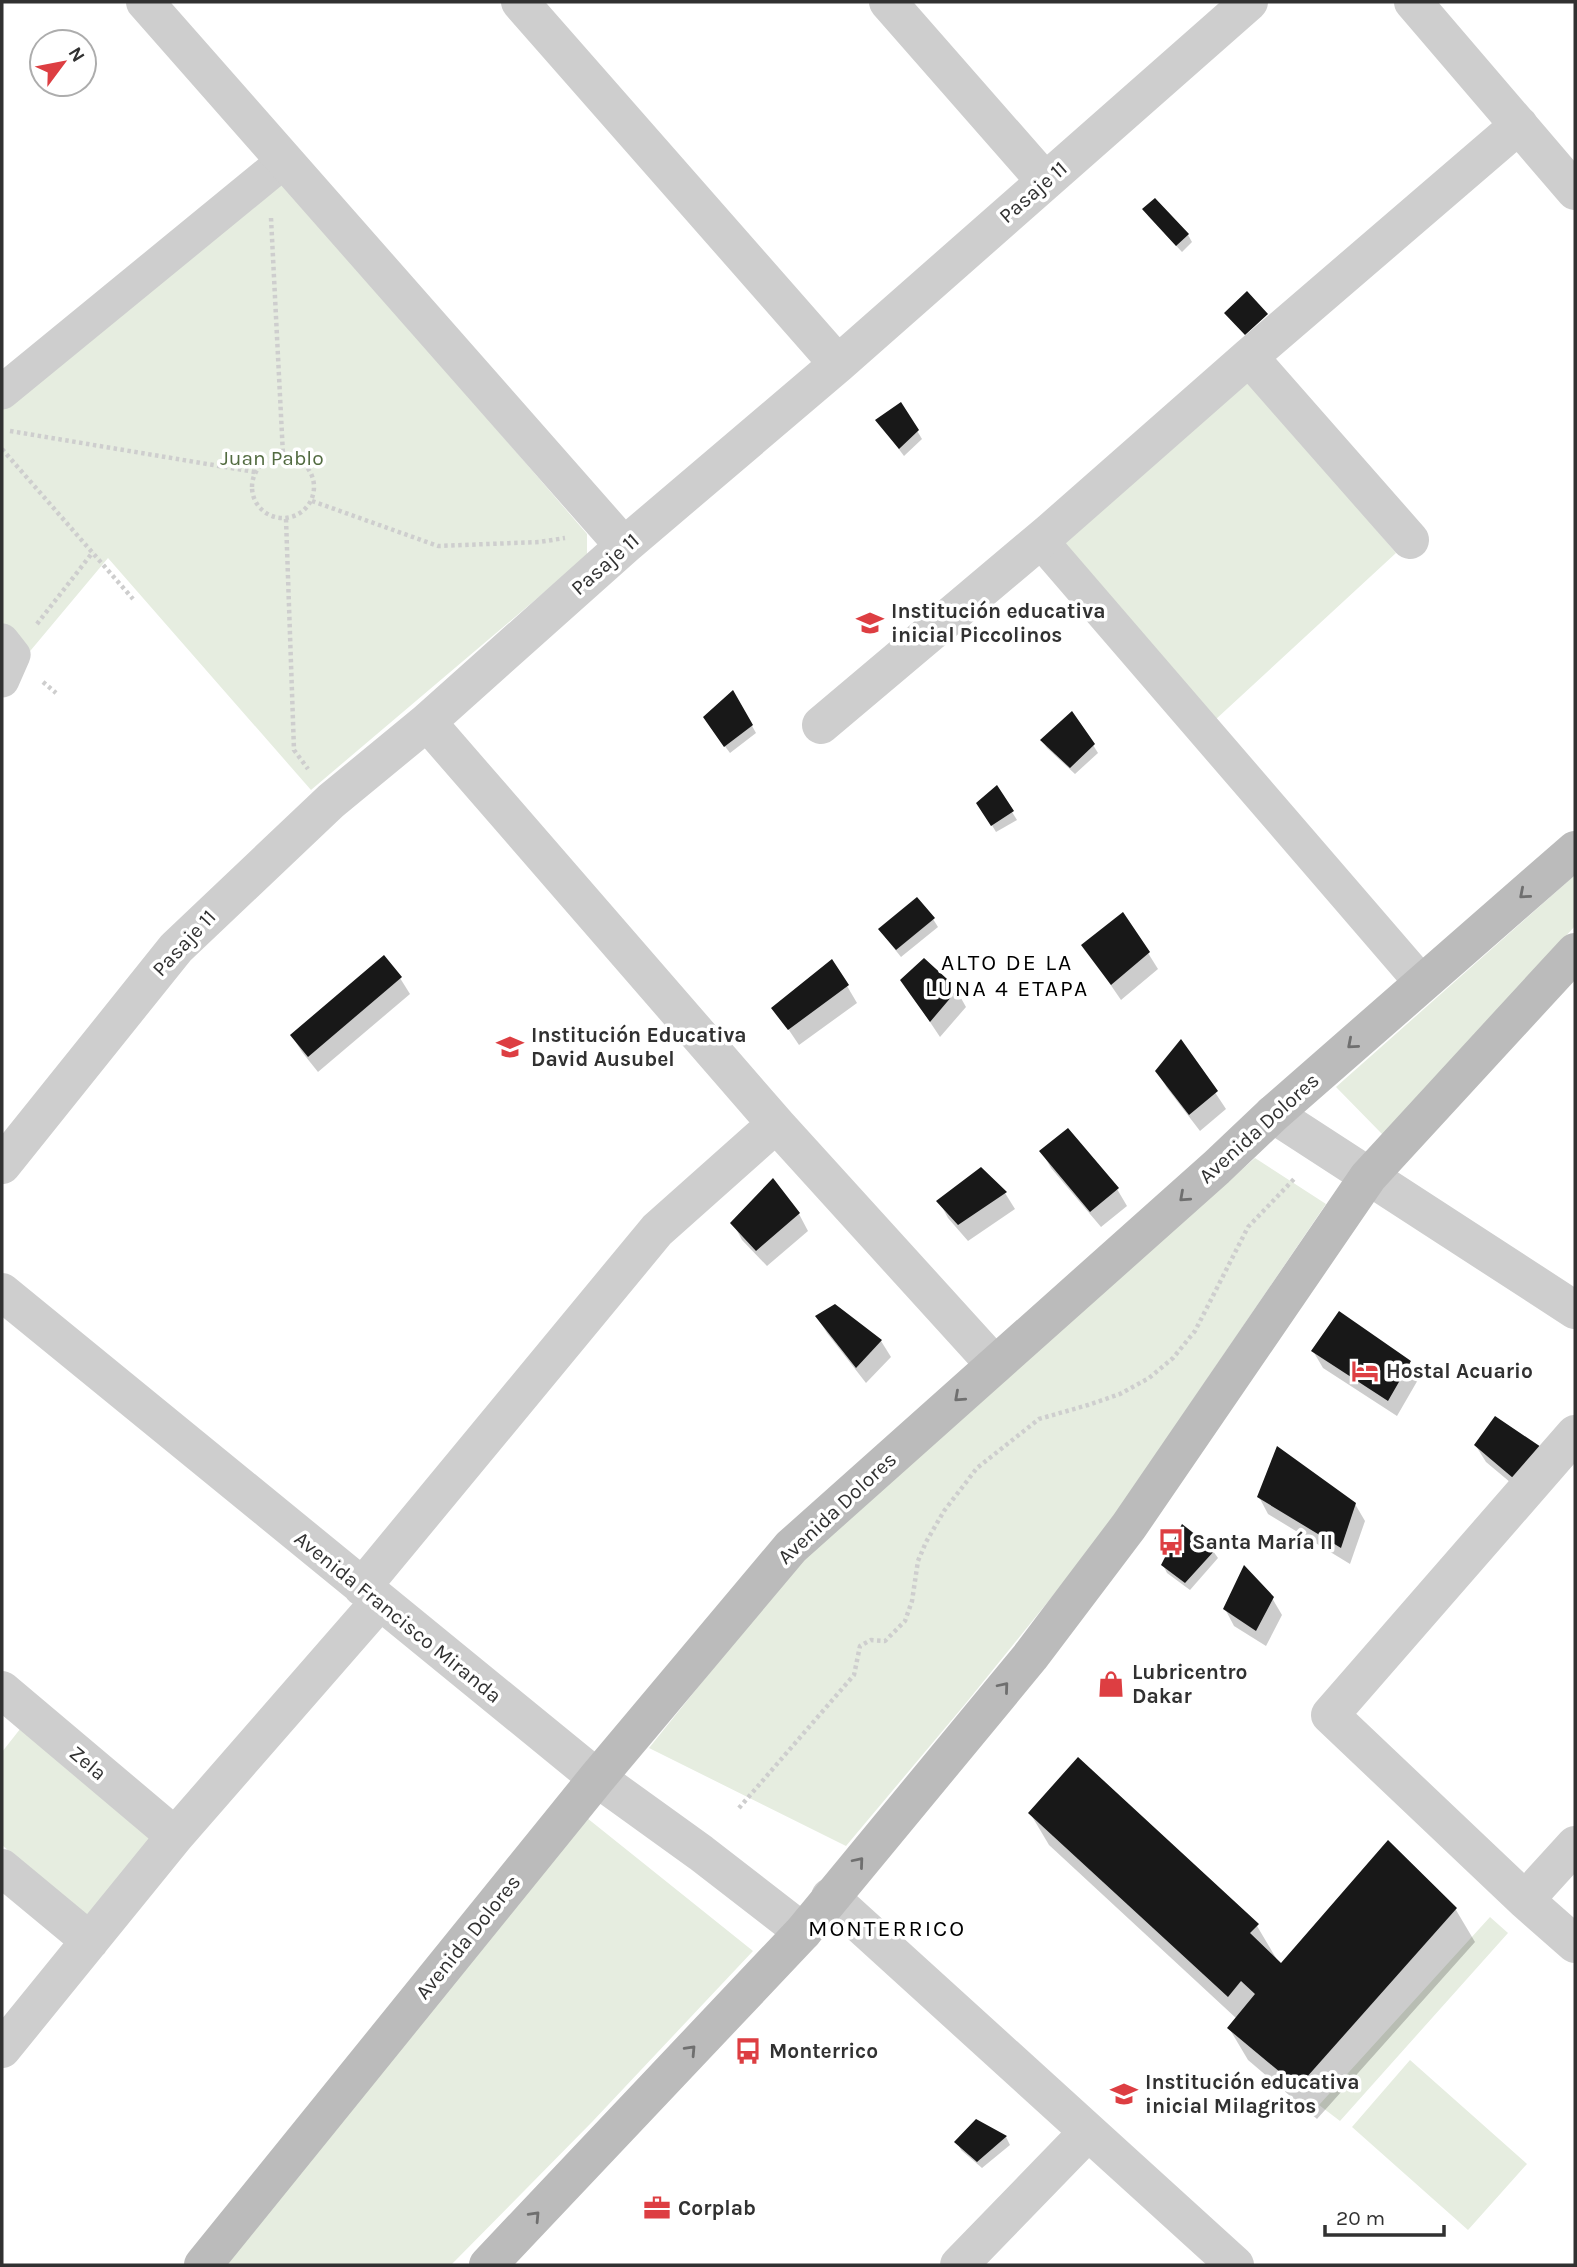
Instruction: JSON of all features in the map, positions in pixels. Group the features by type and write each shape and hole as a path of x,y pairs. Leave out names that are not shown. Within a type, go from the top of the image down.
{"main road":[{"name":"Avenida Dolores","path":"202,2265 597,1778 791,1547 1273,1114 1575,849"},
{"path":"488,2265 803,1931 1030,1657 1129,1526 1368,1177 1575,952"}],"street":[{"path":"520,2 838,364"},
{"path":"888,2 1045,181"},
{"name":"Pasaje 11","path":"2,1165 176,948 331,801 427,722 616,538 838,364 1249,2"},
{"path":"1413,2 1575,191"},
{"path":"151,4 277,168 616,538"},
{"path":"821,725 1040,540 1519,125"},
{"path":"2,392 277,168"},
{"path":"1249,357 1410,540"},
{"path":"1040,540 1422,983"},
{"path":"427,722 776,1124 995,1365"},
{"path":"1273,1114 1575,1310"},
{"path":"2,2049 371,1594 657,1230 776,1124"},
{"name":"Avenida Francisco Miranda","path":"2,1292 597,1778 803,1931"},
{"path":"1575,1434 1330,1715 1575,1944"},
{"name":"Zela","path":"2,1690 175,1836"},
{"path":"1525,1900 1575,1845"},
{"path":"2,1868 90,1941"},
{"path":"830,1897 1235,2265"},
{"path":"959,2265 1088,2132"}],"path":[{"path":"277,168 282,455"},
{"path":"2,429 256,471"},
{"path":"2,449 133,599"},
{"path":"282,455 303,462 310,470 315,491 306,510 286,519 268,515 260,508 252,490 256,471 267,460 282,455"},
{"path":"312,501 438,546 616,538"},
{"path":"286,519 294,750 331,801"},
{"path":"6,659 93,552"},
{"path":"739,1808 854,1675 860,1646 871,1640 885,1641 905,1621 912,1601 918,1561 926,1542 944,1511 977,1468 1039,1419 1120,1394 1149,1378 1173,1358 1195,1331 1248,1227 1301,1172"}],"green space":[{"name":"Juan Pablo","path":"279,177 587,534 587,556 311,790 108,558 31,650 2,690 2,401"},
{"path":"1248,378 1396,553 1215,720 1060,546"},
{"path":"1575,875 1575,926 1383,1135 1336,1087"},
{"path":"1255,1158 1326,1204 1097,1541 846,1846 649,1748 794,1568"},
{"path":"24,1724 155,1834 87,1917 2,1845 2,1752"},
{"path":"587,1818 753,1951 592,2122 451,2265 224,2265"},
{"path":"1490,1917 1508,1933 1340,2121 1319,2105"},
{"path":"1410,2060 1527,2164 1468,2230 1352,2127"}],"building":[{"path":"1155,198 1189,234 1176,246 1142,209"},
{"path":"1247,291 1268,314 1245,335 1224,313"},
{"path":"901,402 919,430 899,449 875,420"},
{"path":"733,690 753,725 724,747 703,717"},
{"path":"1072,711 1095,744 1070,768 1040,740"},
{"path":"997,785 1014,811 991,826 976,803"},
{"path":"917,897 935,918 896,950 878,929"},
{"path":"1123,912 1150,952 1111,985 1081,945"},
{"path":"384,955 402,977 308,1057 290,1035"},
{"path":"924,958 958,989 930,1022 900,980"},
{"path":"832,959 849,985 788,1030 771,1008"},
{"path":"1181,1039 1218,1091 1189,1115 1155,1071"},
{"path":"1068,1128 1119,1188 1090,1212 1039,1151"},
{"path":"981,1167 1007,1192 958,1225 936,1201"},
{"path":"773,1178 800,1213 756,1251 730,1223"},
{"path":"835,1304 882,1340 856,1368 815,1316"},
{"path":"1339,1311 1411,1361 1388,1401 1311,1351"},
{"path":"1495,1416 1541,1447 1519,1483 1474,1445"},
{"path":"1277,1446 1356,1503 1341,1548 1257,1497"},
{"path":"1182,1524 1215,1550 1185,1583 1161,1565"},
{"path":"1244,1565 1274,1597 1256,1631 1223,1609"},
{"path":"1078,1757 1259,1924 1250,1933 1281,1963 1388,1840 1457,1908 1298,2087 1227,2028 1255,1994 1241,1981 1228,1997 1028,1813"},
{"path":"976,2119 1007,2136 977,2162 954,2142"}],"place":[{"name":"Institución educativa inicial Piccolinos","path":"870,623"},
{"name":"Institución Educativa David Ausubel","path":"510,1047"},
{"name":"Hostal Acuario","path":"1365,1371"},
{"name":"Santa María II","path":"1171,1542"},
{"name":"Lubricentro Dakar","path":"1111,1684"},
{"name":"Monterrico","path":"748,2051"},
{"name":"Institución educativa inicial Milagritos","path":"1124,2094"},
{"name":"Corplab","path":"657,2208"}],"district":[{"name":"ALTO DE LA LUNA 4 ETAPA","path":"1007,975"},
{"name":"MONTERRICO","path":"887,1928"}]}
